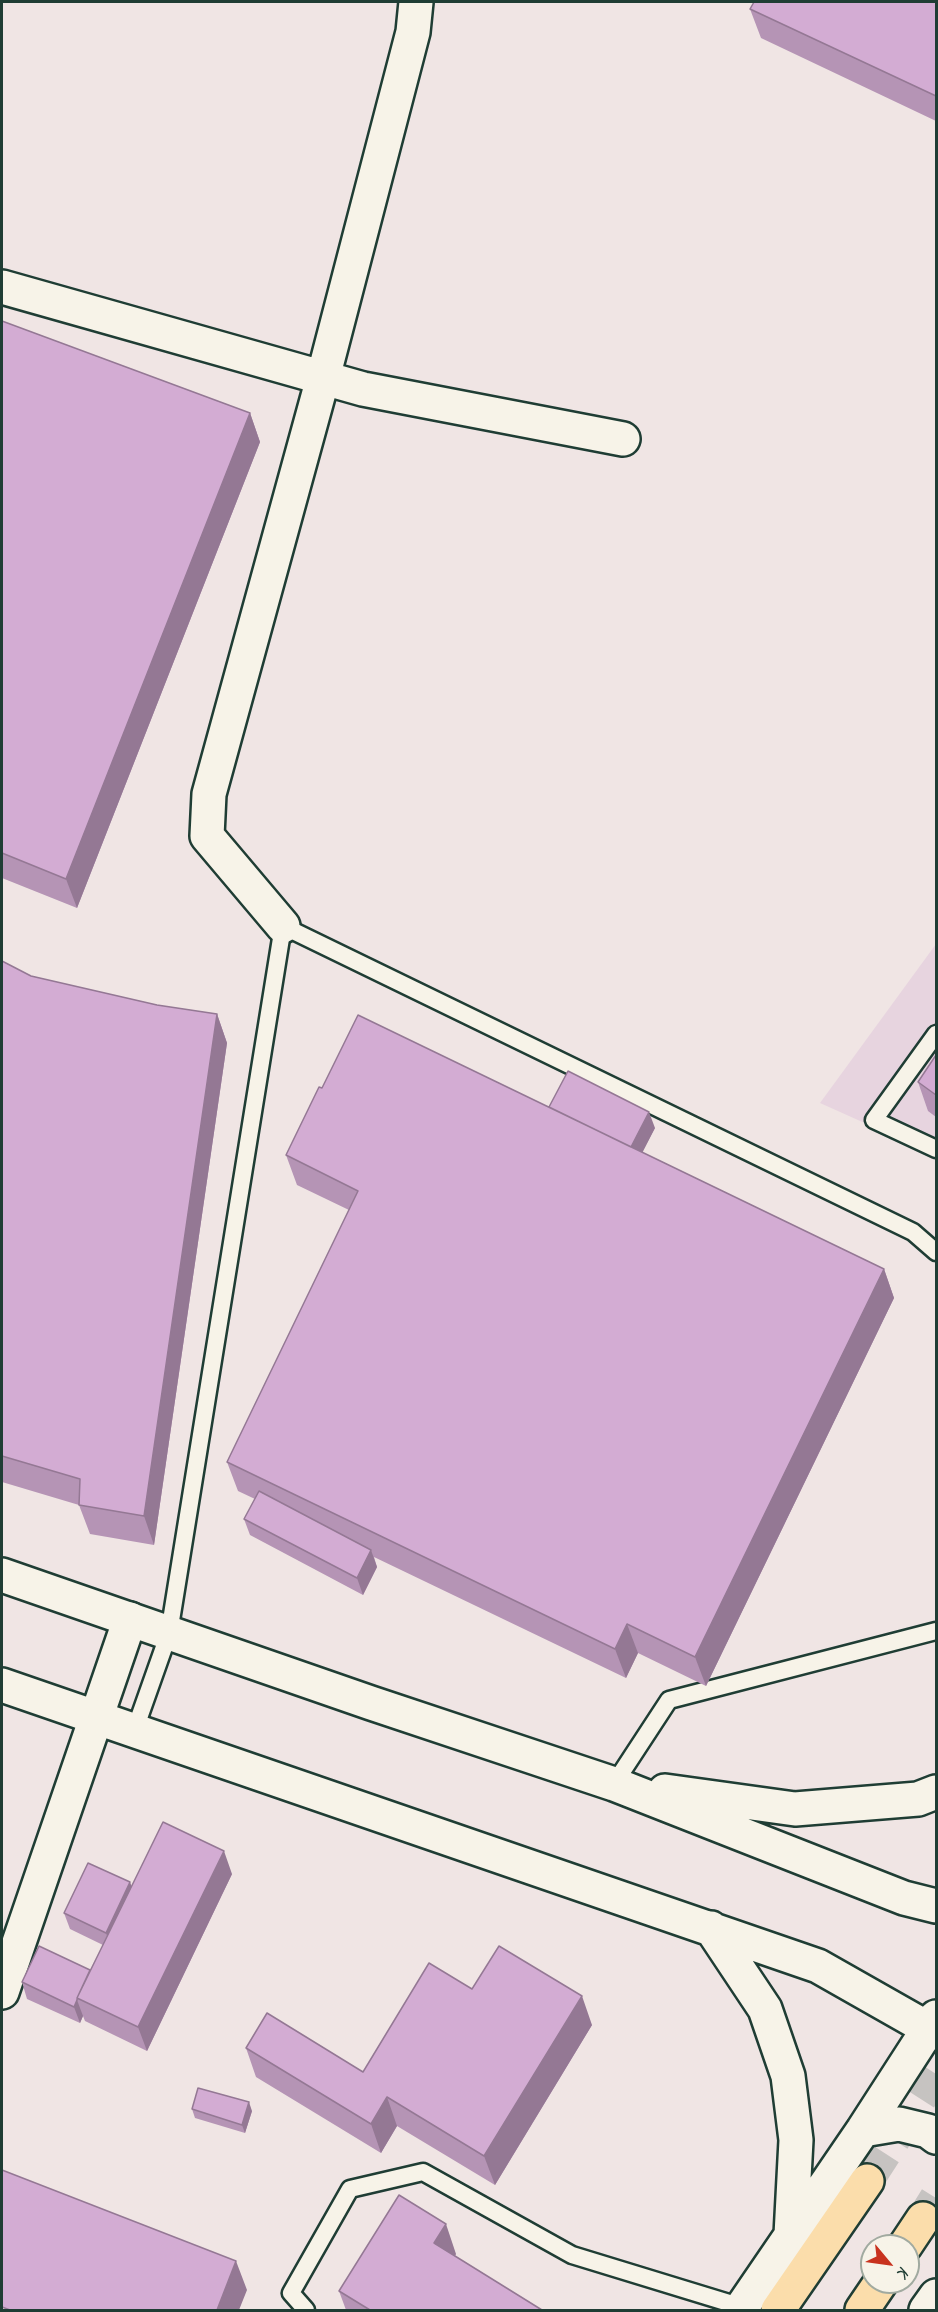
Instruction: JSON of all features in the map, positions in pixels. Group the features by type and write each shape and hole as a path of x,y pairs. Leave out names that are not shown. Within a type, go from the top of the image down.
{"highway":[{"path":"778,2310 867,2181"},
{"path":"913,2234 923,2219"},
{"path":"862,2310 873,2294"}],"main road":[{"path":"284,926 207,836 209,794 323,378 413,32 416,2"},
{"path":"2,287 363,389 622,439"},
{"path":"2,1575 614,1784 904,1898 936,1906"},
{"path":"2,1992 130,1619"},
{"path":"2,1685 818,1966 934,2026 741,2309"},
{"path":"614,1784 795,1809 918,1799 936,1792"},
{"path":"711,1928 765,2009 788,2076 796,2140 791,2235"},
{"path":"863,2130 899,2124 928,2131 936,2137"},
{"path":"926,2310 936,2296"}],"lane":[{"path":"134,1731 170,1633 284,926 913,1232 936,1252"},
{"path":"936,1034 874,1120 936,1149"},
{"path":"614,1784 669,1700 936,1631"},
{"path":"306,2310 291,2293 350,2189 423,2172 572,2255 741,2309"}],"shaded area":[{"path":"936,944 936,1155 820,1103"}],"building":[{"path":"754,2 936,2 936,96 750,9"},
{"path":"2,321 250,413 66,879 2,853"},
{"path":"2,961 31,976 157,1005 217,1014 144,1516 79,1505 80,1479 2,1456"},
{"path":"358,1015 884,1269 695,1657 627,1624 615,1649 227,1462 358,1191 286,1155"},
{"path":"936,1055 936,1095 918,1082"},
{"path":"568,1071 649,1112 631,1147 549,1107"},
{"path":"259,1491 371,1550 357,1578 244,1519"},
{"path":"163,1822 224,1851 138,2027 77,1998"},
{"path":"88,1863 130,1882 106,1933 64,1913"},
{"path":"39,1946 90,1970 74,2007 22,1982"},
{"path":"499,1946 582,1996 484,2156 387,2097 371,2124 246,2048 267,2013 363,2072 429,1963 472,1989"},
{"path":"198,2088 249,2102 242,2125 192,2109"},
{"path":"2,2170 236,2261 217,2310 10,2310 2,2307"},
{"path":"399,2195 446,2224 434,2243 542,2310 370,2310 339,2291"}],"tunnel":[{"path":"867,2181 936,2074"},
{"path":"923,2219 936,2198"}]}
